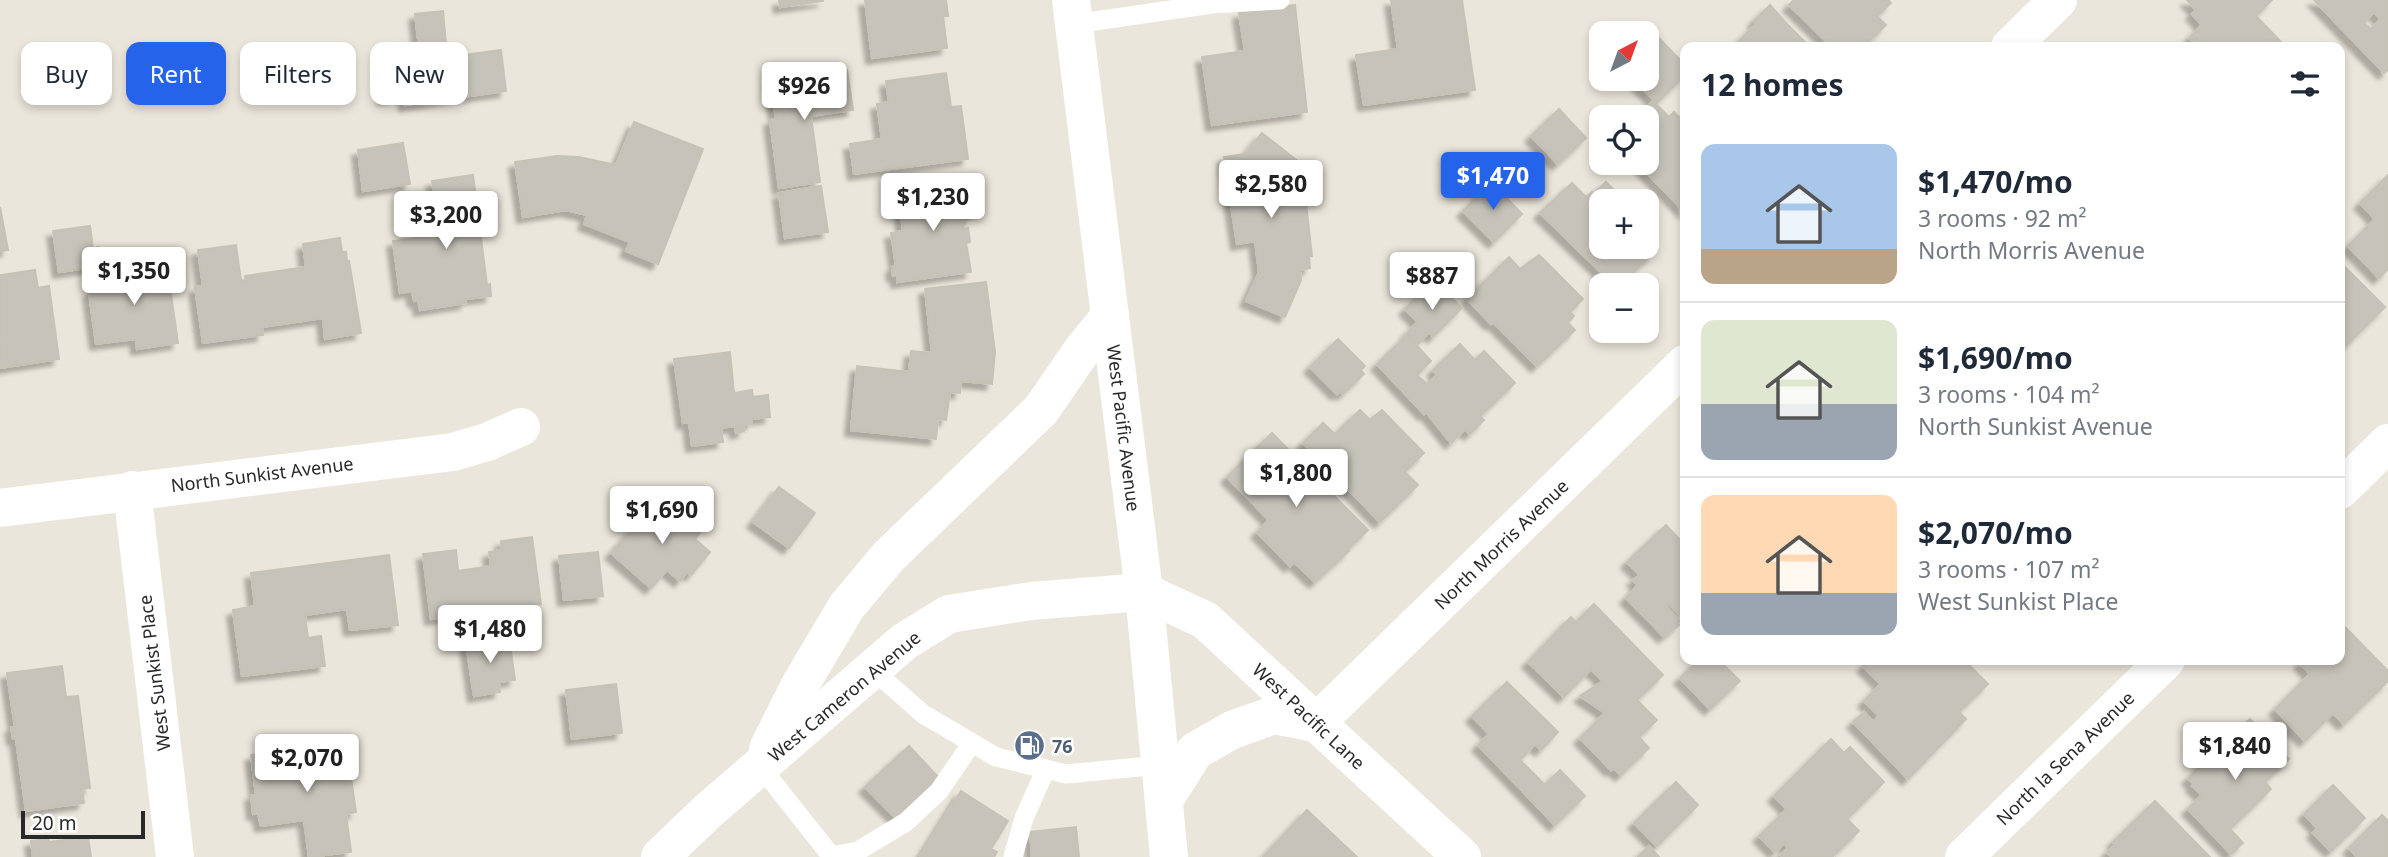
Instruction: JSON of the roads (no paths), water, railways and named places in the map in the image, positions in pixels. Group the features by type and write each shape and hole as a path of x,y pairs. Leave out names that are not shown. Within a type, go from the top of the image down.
{"street":[{"path":"2015,42 2058,0"},
{"name":"West Pacific Avenue","path":"1072,12 1144,592 1169,857"},
{"path":"760,766 800,685 846,606 889,556 1041,410 1083,349 1110,316"},
{"name":"North Morris Avenue","path":"1316,723 1680,369"},
{"name":"North Sunkist Avenue","path":"0,508 453,452 488,442 521,427"},
{"path":"2345,485 2388,443"},
{"name":"West Sunkist Place","path":"132,490 175,857"},
{"name":"West Cameron Avenue","path":"660,857 760,766 905,641 949,614 1031,601 1144,592"},
{"name":"West Pacific Lane","path":"1144,592 1205,620 1462,857"},
{"name":"North la Sena Avenue","path":"1964,857 2161,665"},
{"path":"1162,782 1195,751 1232,730 1274,716 1316,723"}],"lane":[{"path":"1072,12 1280,0"},
{"path":"872,669 923,714 996,757 1066,774 1162,782"},
{"path":"760,766 832,856 858,851 906,822 939,791 972,743"},
{"path":"1013,857 1024,818 1046,769"}],"place":[{"name":"76","path":"1029,746"}]}
